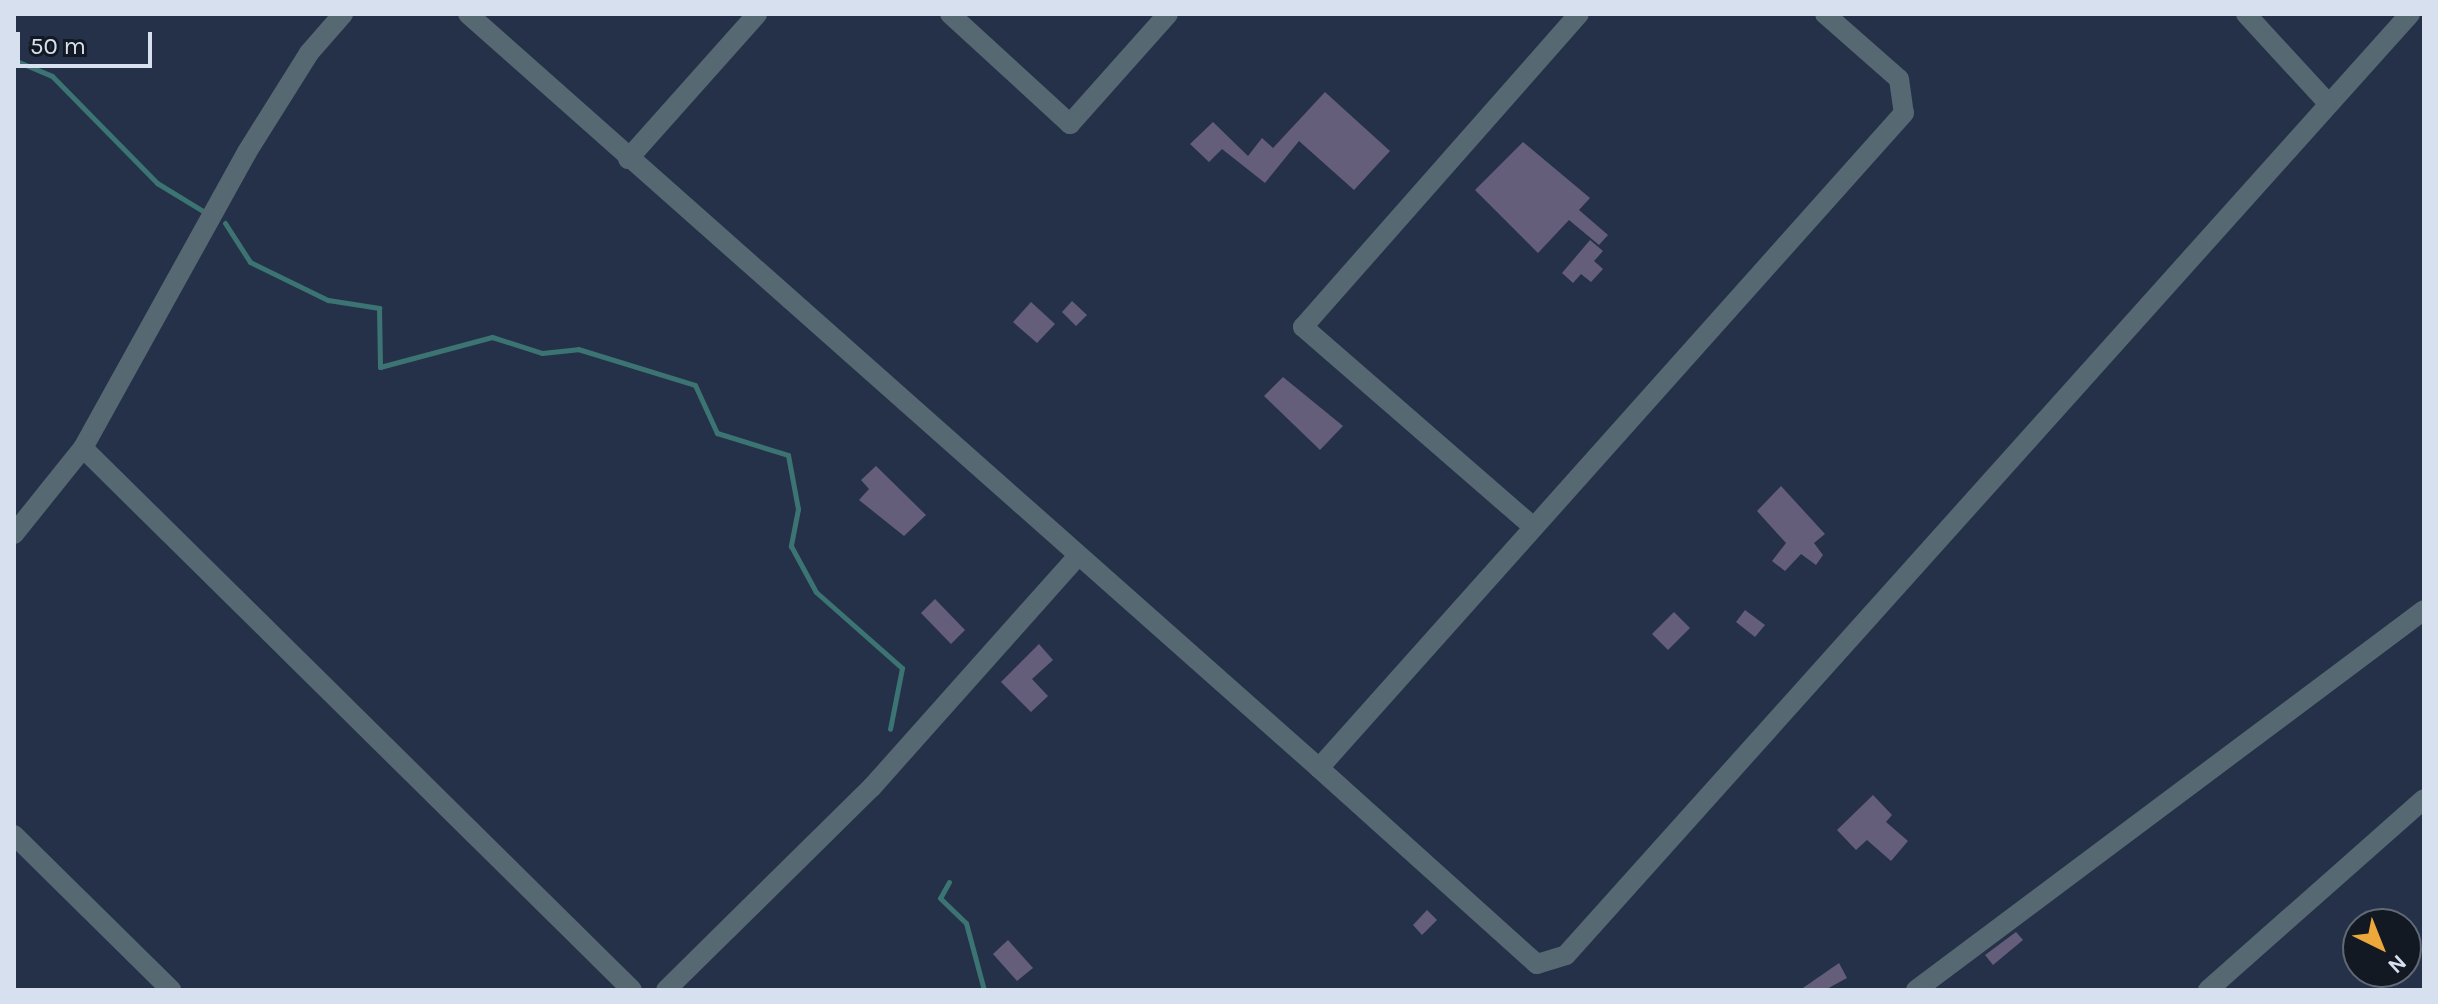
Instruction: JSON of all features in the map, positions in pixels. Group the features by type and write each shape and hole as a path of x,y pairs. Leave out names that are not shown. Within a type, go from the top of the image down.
{"street":[{"path":"14,534 83,448 247,152 309,53 343,14"},
{"path":"468,14 1537,964 1566,955 2327,102 2410,14"},
{"path":"628,159 757,14"},
{"path":"950,14 1070,124 1168,14"},
{"path":"1531,525 1303,327 1579,14"},
{"path":"1319,768 1531,525 1904,113 1899,79 1825,14"},
{"path":"2246,14 2327,102"},
{"path":"83,448 632,990"},
{"path":"666,990 872,787 1077,557"},
{"path":"1916,990 2424,610"},
{"path":"2208,990 2424,799"},
{"path":"14,835 171,990"}],"building":[{"path":"1325,92 1390,151 1354,190 1299,141 1265,183 1222,149 1209,162 1190,144 1213,122 1248,156 1262,138 1273,148"},
{"path":"1523,142 1590,198 1579,210 1608,235 1599,245 1569,220 1538,253 1475,190"},
{"path":"1590,240 1603,251 1594,261 1603,269 1591,282 1581,274 1573,283 1562,273"},
{"path":"1072,301 1087,315 1076,326 1062,312"},
{"path":"1031,302 1055,324 1037,343 1013,322"},
{"path":"1283,377 1343,426 1320,450 1264,396"},
{"path":"876,466 926,515 904,536 859,500 869,489 861,480"},
{"path":"1781,486 1825,534 1814,543 1823,555 1816,565 1801,554 1785,571 1772,561 1786,543 1757,511"},
{"path":"935,599 965,630 951,644 921,613"},
{"path":"1745,610 1765,625 1755,637 1736,622"},
{"path":"1674,612 1690,628 1668,650 1652,634"},
{"path":"1039,644 1053,660 1032,679 1048,696 1031,712 1001,682"},
{"path":"1873,795 1892,815 1886,822 1908,841 1891,861 1867,840 1856,850 1837,830"},
{"path":"1427,910 1437,920 1422,935 1413,925"},
{"path":"2016,932 2023,940 1993,965 1985,955"},
{"path":"1008,940 1033,968 1017,981 993,954"},
{"path":"1839,963 1847,978 1825,990 1800,990"}],"waterway":[{"path":"14,60 52,76 157,183 203,211"},
{"path":"225,223 250,262 328,300 379,308 380,367 492,337 542,353 578,349 695,385 717,433 788,455 798,509 791,546 816,592 902,668 890,729"},
{"path":"949,882 940,898 966,923 984,990"}]}
